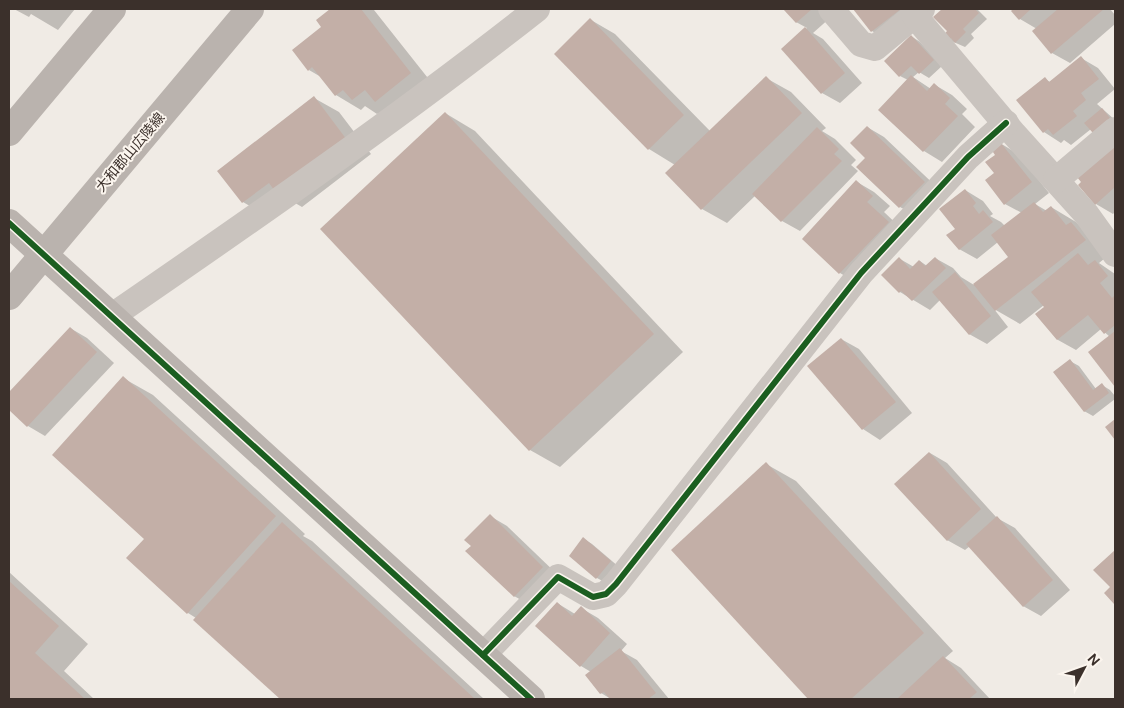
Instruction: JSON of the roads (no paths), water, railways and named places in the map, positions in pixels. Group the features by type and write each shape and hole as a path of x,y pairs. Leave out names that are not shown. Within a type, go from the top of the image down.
{"street":[{"path":"9,132 112,9"},
{"name":"大和郡山広陵線","path":"9,296 250,9"},
{"path":"112,316 291,193 537,9"},
{"path":"831,9 861,44 875,48 918,12 1006,123 1087,215 1115,254"},
{"path":"483,655 558,577 594,597 606,594 616,584 861,273 968,157 1006,123"},
{"path":"1056,180 1115,130"},
{"path":"9,223 531,699"}]}
